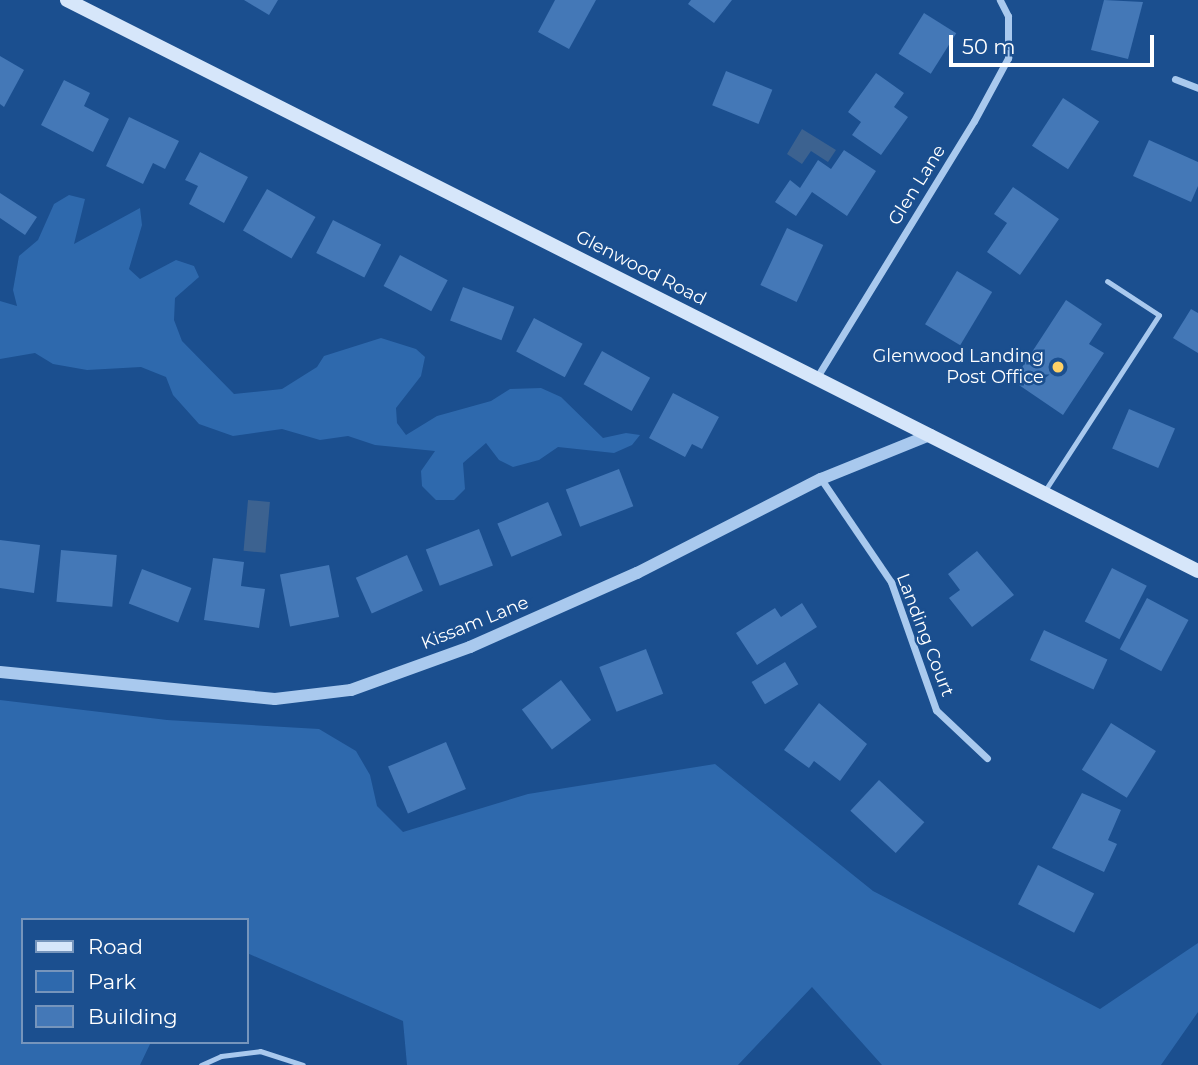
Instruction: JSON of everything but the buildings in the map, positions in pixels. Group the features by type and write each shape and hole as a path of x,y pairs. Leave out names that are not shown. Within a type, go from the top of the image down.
{"main road":[{"name":"Glenwood Road","path":"67,0 1198,570"}],"street":[{"name":"Glen Lane","path":"817,377 974,121 1008,58 1008,16 1000,0"},
{"path":"1175,79 1198,89"},
{"name":"Kissam Lane","path":"0,672 275,699 351,690 470,647 638,573 821,479 930,435"},
{"name":"Landing Court","path":"821,479 891,582 936,710 987,758"}],"lane":[{"path":"1044,492 1158,315 1107,281"},
{"path":"201,1065 221,1056 260,1051 303,1065"}],"green space":[{"path":"69,195 85,199 74,244 140,208 142,225 129,269 140,279 176,260 194,266 199,277 175,298 174,320 182,341 234,394 282,389 317,367 324,356 381,338 416,349 425,357 421,376 396,408 397,423 406,435 437,416 491,401 510,389 541,388 561,397 603,438 626,433 640,435 632,445 614,453 558,447 539,460 513,467 499,460 486,443 463,463 465,489 454,500 436,500 422,486 421,471 435,451 375,445 348,436 320,440 282,429 233,436 199,424 173,395 166,377 141,367 87,370 53,364 35,353 0,359 0,301 17,306 13,290 19,256 38,240 54,204"},
{"path":"0,700 167,720 319,729 356,751 370,775 377,806 403,832 528,794 715,764 873,891 1100,1009 1198,943 1198,1012 1161,1065 882,1065 812,987 738,1065 407,1065 403,1021 248,953 248,918 21,918 21,1044 150,1044 140,1065 0,1065"}],"shaded area":[{"path":"802,129 836,150 828,162 811,151 802,164 787,154"},
{"path":"248,500 270,502 265,553 244,551"}],"place":[{"name":"Glenwood Landing Post Office","path":"1058,367"}]}
